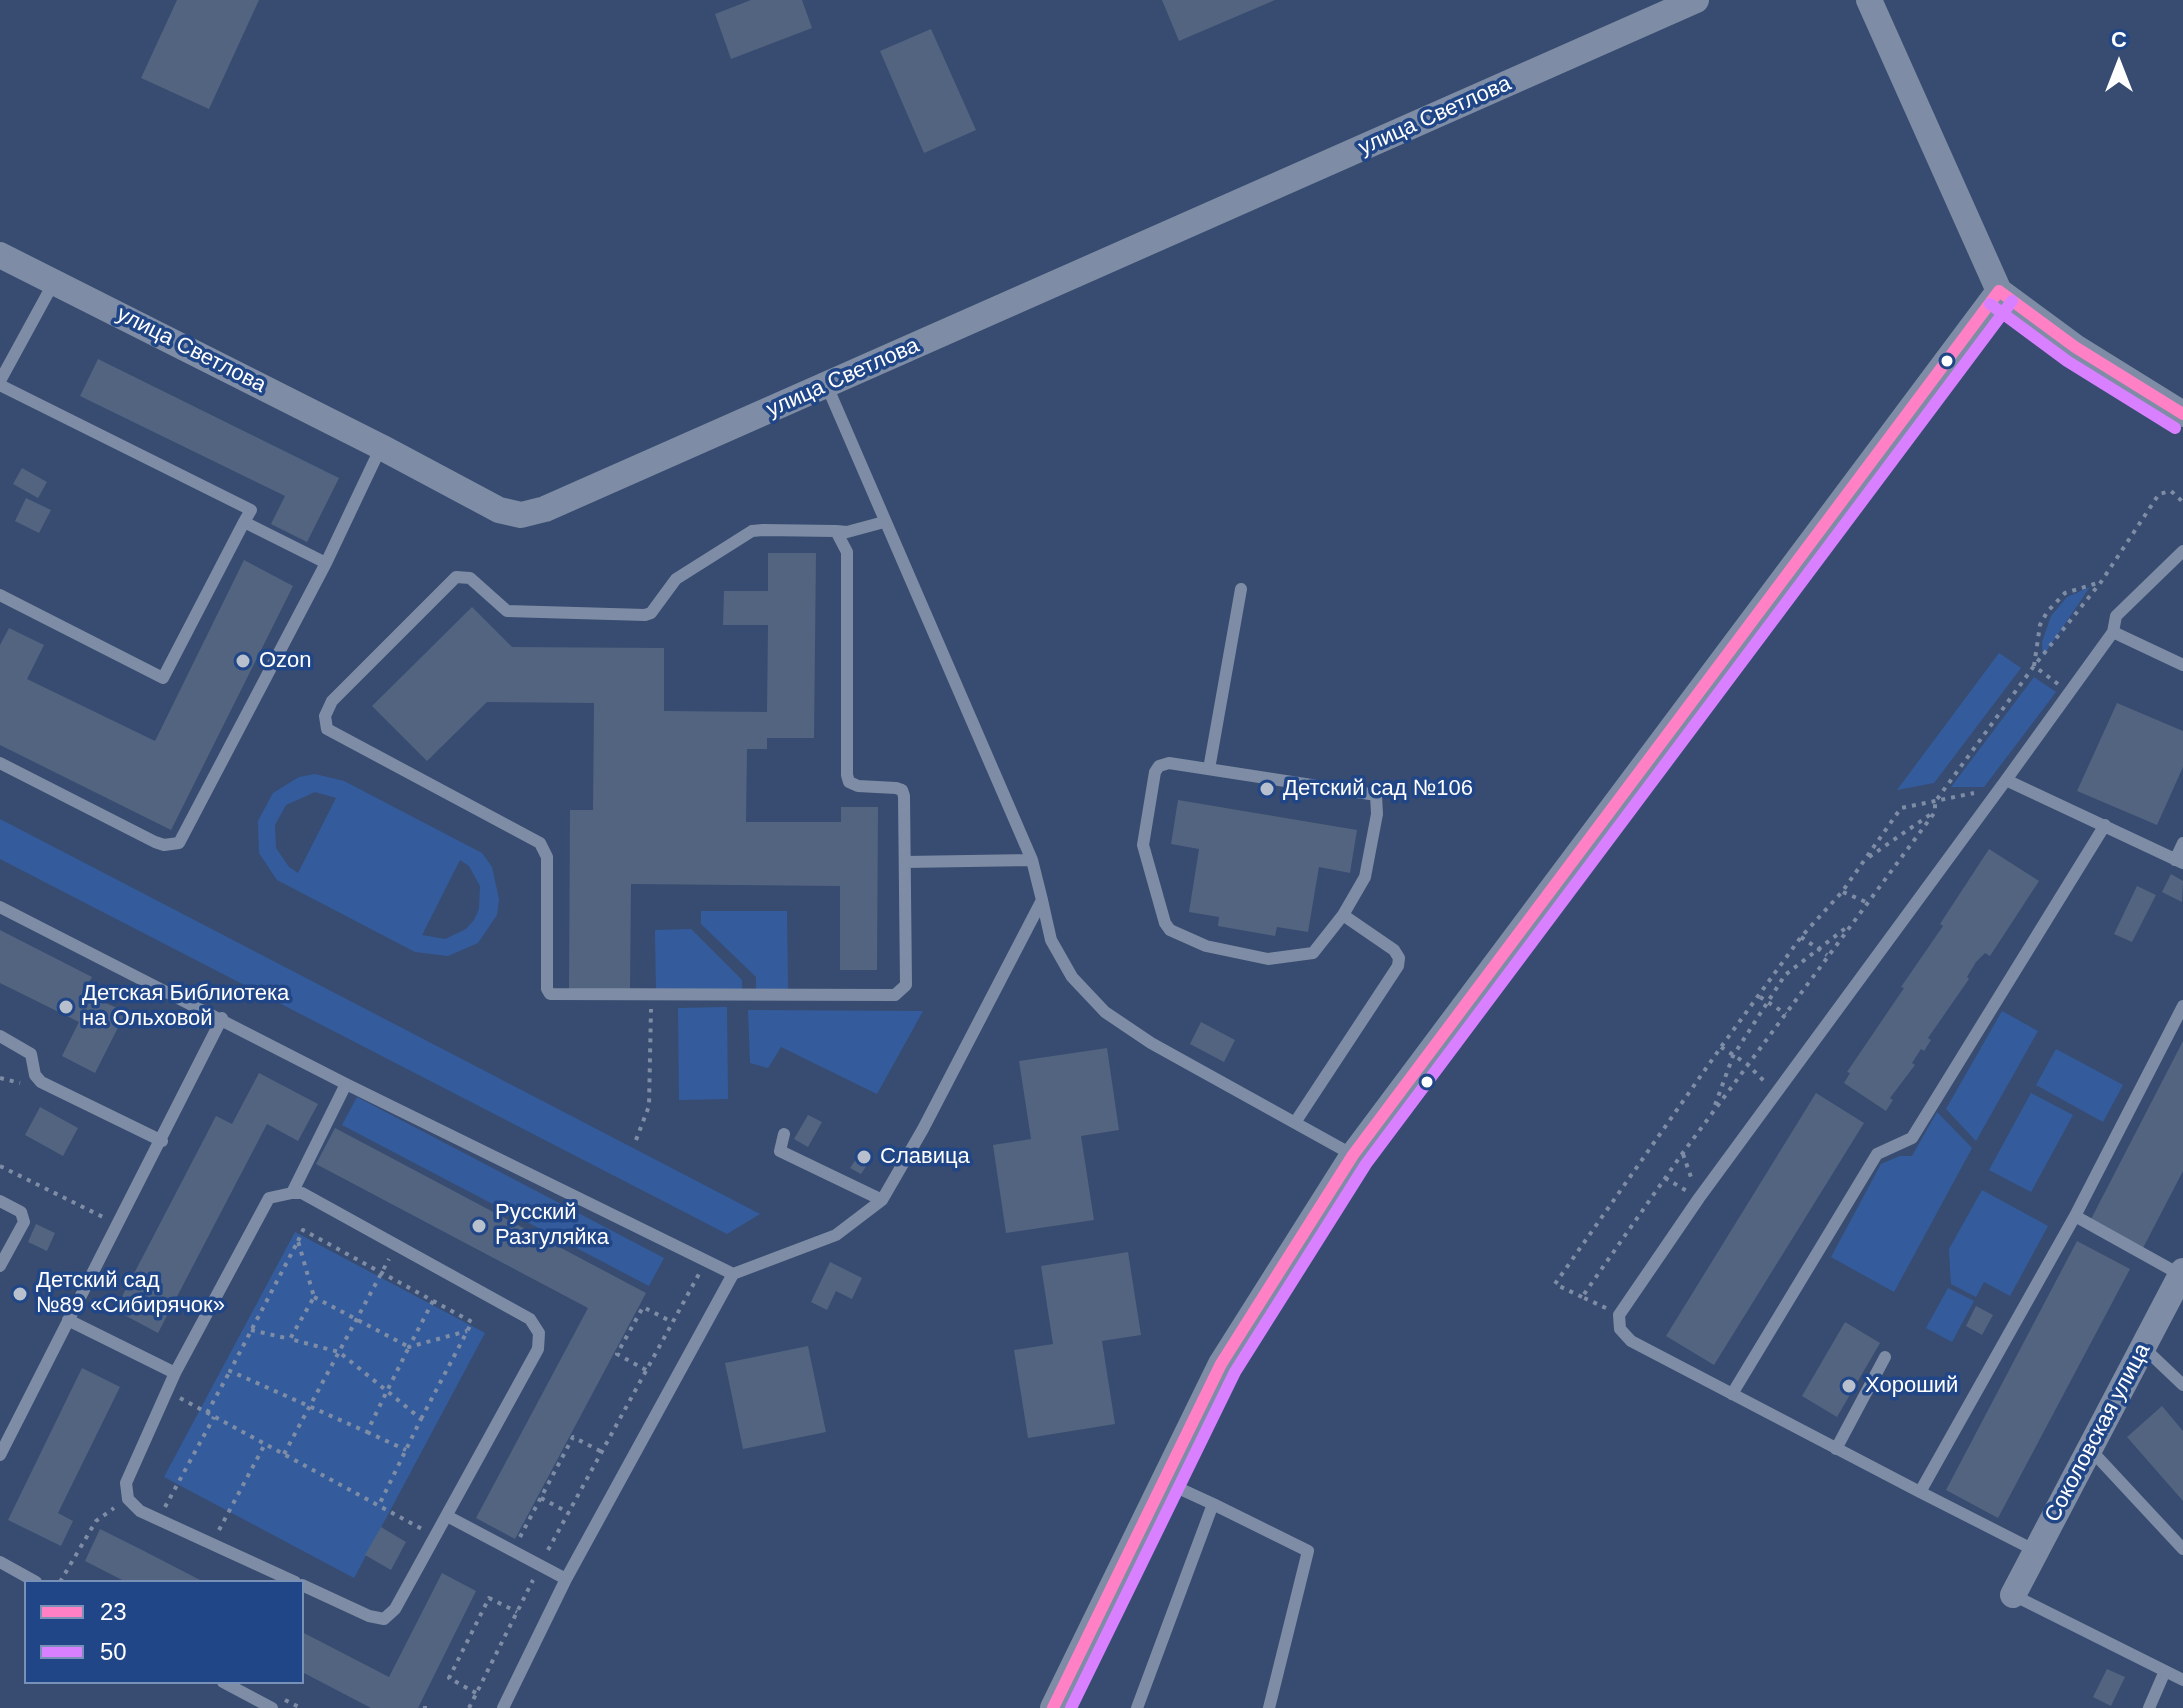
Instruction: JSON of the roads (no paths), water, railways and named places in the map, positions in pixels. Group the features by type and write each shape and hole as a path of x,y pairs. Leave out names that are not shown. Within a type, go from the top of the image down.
{"street":[{"name":"улица Светлова","path":"0,255 55,280 499,510 521,515 545,509 827,386 1696,0"},
{"path":"1869,0 1999,291 2075,347 2183,414"},
{"path":"1053,1708 1221,1364 1353,1155 1999,291"},
{"name":"Соколовская улица","path":"2013,1595 2182,1273"}],"lane":[{"path":"0,595 163,678 251,510 0,383 55,280"},
{"path":"827,386 1032,860 1051,940 1072,977 1105,1012 1151,1043 1353,1155"},
{"path":"0,763 155,842 164,845 179,843 326,563 381,447"},
{"path":"244,522 326,563"},
{"path":"836,531 847,552 847,775 849,782 858,786 902,790 906,985 903,992 895,995 550,994 547,989 545,849 540,843 327,729 325,716 332,701 456,577 470,578 507,611 645,615 651,613 676,579 752,531 836,531 847,532 884,522"},
{"path":"2036,1551 1631,1341 1620,1329 1619,1315 1699,1198 2113,632 2116,616 2183,551"},
{"path":"1209,769 1241,589"},
{"path":"2113,632 2183,665"},
{"path":"1169,763 1376,795 1377,814 1365,877 1343,915 1313,953 1268,959 1206,946 1167,927 1143,845 1155,772 1159,766 1169,763"},
{"path":"2003,783 2105,825 2179,862 2183,843"},
{"path":"1732,1394 1877,1154 1912,1138 2105,825"},
{"path":"905,862 1032,860"},
{"path":"503,1708 566,1579 733,1274 836,1235 882,1200 923,1129 1042,900"},
{"path":"0,907 346,1084 733,1274"},
{"path":"1296,1121 1398,966 1399,958 1394,950 1343,915"},
{"path":"1920,1492 2075,1216 2183,1006"},
{"path":"0,1455 222,1018"},
{"path":"0,1036 31,1054 35,1075 41,1082 162,1141"},
{"path":"292,1193 346,1084"},
{"path":"784,1134 780,1151 882,1200"},
{"path":"291,1580 140,1511 128,1499 126,1483 175,1373 269,1198 302,1193 530,1319 539,1333 538,1349 395,1609 384,1619 369,1616 304,1586"},
{"path":"0,1201 21,1212 24,1222 0,1266"},
{"path":"2075,1216 2182,1273"},
{"path":"68,1320 175,1373"},
{"path":"2143,1347 2183,1385"},
{"path":"1836,1449 1885,1357"},
{"path":"2089,1448 2183,1549"},
{"path":"1163,1481 1308,1551 1269,1708"},
{"path":"1137,1708 1213,1504"},
{"path":"447,1516 566,1579"},
{"path":"0,1562 32,1580"},
{"path":"2013,1595 2183,1680"},
{"path":"2149,1708 2165,1671"},
{"path":"227,1684 272,1708"}],"place":[{"name":"Ozon","path":"243,661"},
{"name":"Детский сад №106","path":"1267,789"},
{"name":"Детская Библиотека на Ольховой","path":"66,1007"},
{"name":"Славица","path":"864,1157"},
{"name":"Русский Разгуляйка","path":"479,1226"},
{"name":"Детский сад №89 «Сибирячок»","path":"20,1294"},
{"name":"Хороший","path":"1849,1386"}]}
